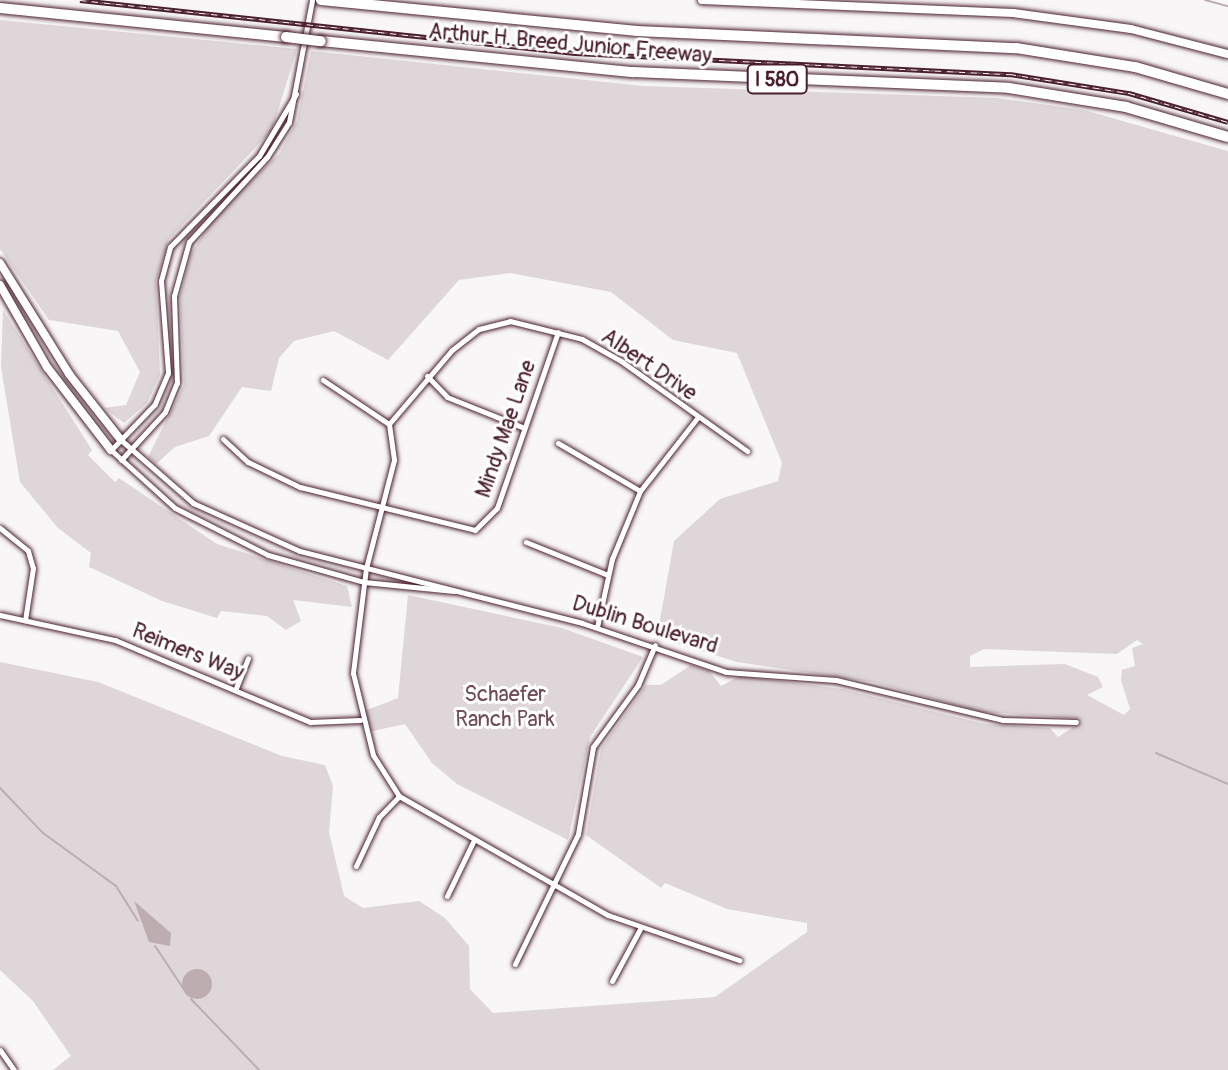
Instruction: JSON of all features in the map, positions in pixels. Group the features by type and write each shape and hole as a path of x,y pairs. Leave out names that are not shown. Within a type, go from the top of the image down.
{"highway":[{"name":"Arthur H. Breed Junior Freeway","path":"321,0 622,30 1016,48 1135,67 1228,94"},
{"name":"Arthur H. Breed Junior Freeway","path":"0,8 604,70 1009,88 1126,107 1228,137"}],"main road":[{"path":"702,0 1042,16 1228,54"},
{"name":"Dublin Boulevard","path":"1,268 12,279 69,374 121,440"},
{"name":"Dublin Boulevard","path":"0,287 63,392 111,450"}],"street":[{"path":"121,460 165,412 177,383 174,296 183,254 209,212 267,157 296,94 312,0"},
{"path":"111,450 155,404 168,373 161,281 170,247 259,156 296,94"},
{"path":"0,287 12,279"},
{"name":"Albert Drive","path":"389,424 427,376 479,329 510,321 558,332 621,361 747,451"},
{"name":"Mindy Mae Lane","path":"223,439 271,475 454,529 483,526 497,508 522,427 558,332"},
{"path":"427,376 447,397 522,427"},
{"path":"323,380 389,424 394,460 366,568 353,673 360,720 399,796 473,842 557,883 640,929 739,960"},
{"path":"597,627 608,575 640,491 698,417"},
{"name":"Dublin Boulevard","path":"121,440 224,521 366,568 597,627 726,672 836,680 977,715 1076,722"},
{"path":"558,443 640,491"},
{"name":"Dublin Boulevard","path":"111,450 175,508 231,540 364,582 457,591"},
{"path":"0,528 31,560 25,620"},
{"path":"526,542 608,575"},
{"name":"Reimers Way","path":"0,615 115,640 236,688 310,722 360,720"},
{"path":"515,964 557,883 581,827 593,747 638,685 655,645"},
{"path":"236,688 248,658"},
{"path":"356,866 379,817 399,796"},
{"path":"447,896 473,842"},
{"path":"612,981 640,929"},
{"path":"0,1050 14,1070"}],"green space":[{"path":"0,20 297,49 272,130 169,239 156,281 160,375 147,403 124,423 104,408 126,405 140,372 118,331 49,320 0,249"},
{"path":"311,51 643,86 997,98 1084,110 1228,151 1228,1070 53,1070 71,1056 33,1001 0,970 0,662 98,682 282,756 325,765 333,786 329,832 344,896 363,908 419,901 445,918 469,946 470,989 493,1013 715,997 807,932 807,923 727,909 665,883 661,888 586,835 601,748 646,685 661,685 691,665 709,671 721,686 740,676 842,689 985,724 1050,728 1058,737 1075,726 1075,718 982,712 872,682 737,662 657,637 674,541 720,499 778,481 782,463 737,353 673,340 611,292 510,273 459,280 388,360 334,331 294,341 279,358 271,391 242,387 209,436 175,447 156,464 148,457 184,385 180,297 191,254 217,213 279,154 297,121","holes":["1137,640 1143,644 1132,648 1135,666 1122,670 1121,680 1130,709 1124,715 1087,695 1103,687 1098,677 1065,664 970,667 970,656 984,649 1117,654"]},
{"path":"3,310 92,450 88,455 115,482 119,478 217,544 347,586 352,607 293,600 301,621 286,630 267,616 221,611 217,618 162,601 89,567 91,553 58,528 20,482 1,367"},
{"name":"Schaefer Ranch Park","path":"408,595 562,628 643,657 590,737 568,840 457,784 432,763 405,724 368,732 362,712 398,698"}],"shaded area":[{"path":"134,901 171,933 170,946 149,942"},
{"path":"197,969 203,970 211,978 211,990 203,998 197,999 191,998 183,990 182,984 183,978 191,970"}],"waterway":[{"path":"1205,0 1228,6"},
{"path":"1156,753 1228,784"},
{"path":"0,788 43,833 116,886 138,921"},
{"path":"155,946 187,994"},
{"path":"191,999 259,1070"}],"railway":[{"path":"80,0 575,53 1010,74 1129,93 1228,122"}]}
